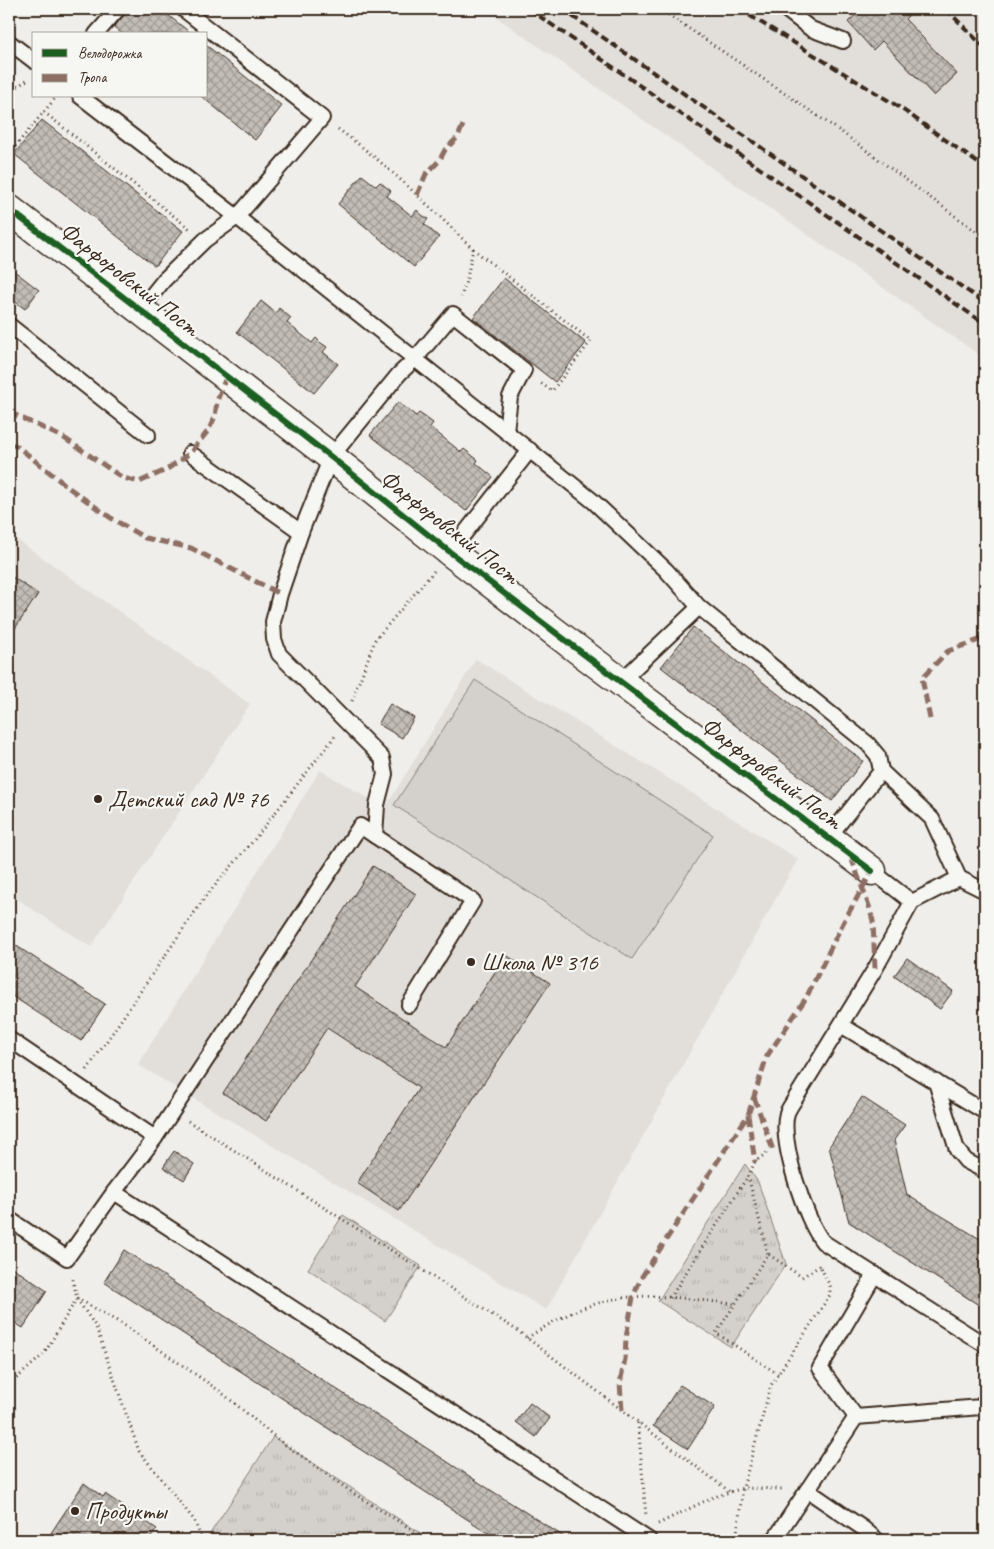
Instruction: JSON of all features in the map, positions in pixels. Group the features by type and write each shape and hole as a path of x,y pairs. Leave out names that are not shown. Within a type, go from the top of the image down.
{"street":[{"name":"Фарфоровский Пост","path":"9,209 331,457 450,552 664,716 872,871"}],"lane":[{"path":"98,32 118,9"},
{"path":"140,310 164,280 205,240 237,217 322,118 182,9"},
{"path":"785,9 811,29 843,41"},
{"path":"9,42 32,59"},
{"path":"83,98 237,217 593,501 666,570 699,607 868,744 878,756 881,771 932,819 959,878 985,891"},
{"path":"375,836 377,805 385,774 382,758 279,654 274,639 273,622 301,532 331,457 399,374 415,359 453,314 524,370 510,397 506,431"},
{"path":"9,325 148,435"},
{"path":"450,552 530,450"},
{"path":"190,453 301,532"},
{"path":"620,681 699,607"},
{"path":"828,838 881,771"},
{"path":"9,1219 67,1258 114,1192 156,1138 360,826 473,901 409,1005"},
{"path":"872,871 912,902"},
{"path":"959,878 912,902 875,969 787,1114 786,1128 798,1193 815,1232 823,1242 985,1345"},
{"path":"841,1025 985,1112"},
{"path":"9,1039 156,1138"},
{"path":"936,1082 957,1150 966,1161 985,1171"},
{"path":"114,1192 645,1535"},
{"path":"856,1417 820,1368 875,1274"},
{"path":"856,1417 984,1408"},
{"path":"774,1540 856,1417"},
{"path":"807,1490 877,1540"}],"path":[{"path":"660,9 840,131 985,238"},
{"path":"9,92 32,76"},
{"path":"9,154 55,98"},
{"path":"44,112 205,240"},
{"path":"322,118 358,143 410,188 474,249 591,341 552,392 524,370"},
{"path":"453,314 467,278 474,249"},
{"path":"76,1085 205,897 286,800 330,743 344,721 375,640 450,552"},
{"path":"173,1112 527,1338 730,1492"},
{"path":"670,1298 748,1176 754,1162 771,1150 788,1146"},
{"path":"748,1176 768,1254 802,1277 842,1253"},
{"path":"768,1254 716,1333 778,1374"},
{"path":"67,1258 77,1298 96,1328 139,1452 194,1520 202,1540"},
{"path":"736,1540 743,1488 770,1385 830,1295 830,1286 820,1266"},
{"path":"9,1385 44,1354 77,1298"},
{"path":"77,1298 124,1325 221,1392 280,1441 352,1493 429,1540"},
{"path":"527,1338 571,1313 604,1301 624,1298 670,1298 735,1304"},
{"path":"638,1422 644,1477 645,1535"},
{"path":"645,1535 662,1521 711,1498 743,1488 807,1490"}],"shaded area":[{"path":"485,9 985,9 985,359 828,249"},
{"name":"Детский сад № 76","path":"9,534 250,704 91,947 9,894"},
{"name":"Школа № 316","path":"476,659 798,859 546,1310 138,1065 320,770 385,808"}],"green space":[{"path":"475,680 713,835 632,959 394,805"},
{"path":"745,1164 758,1182 786,1264 731,1347 658,1301"},
{"path":"343,1215 421,1266 385,1321 308,1269"},
{"path":"273,1437 431,1540 206,1540"}],"building":[{"path":"129,9 160,9 189,32 120,32 114,27"},
{"path":"862,9 915,9 905,19 957,74 934,96 882,41 873,50 848,22"},
{"path":"208,47 282,106 255,140 203,98 208,98"},
{"path":"42,120 183,231 155,266 14,154"},
{"path":"362,175 376,186 380,182 391,191 387,196 412,216 417,210 428,219 424,224 439,237 414,267 338,204"},
{"path":"9,267 39,290 25,309 9,297"},
{"path":"504,278 586,343 555,382 473,318"},
{"path":"261,301 276,313 279,308 291,318 287,323 312,343 316,338 327,347 323,352 338,364 314,393 237,332"},
{"path":"398,402 416,416 419,413 433,423 430,427 461,452 464,449 478,460 476,463 493,477 466,511 370,435"},
{"path":"9,575 38,594 10,636 9,635"},
{"path":"693,627 863,761 832,801 661,667"},
{"path":"390,704 414,718 402,738 378,724"},
{"path":"373,866 416,894 355,987 446,1047 506,955 550,983 399,1211 357,1183 419,1088 327,1028 266,1121 223,1093"},
{"path":"9,941 105,1004 81,1041 9,994"},
{"path":"907,958 953,991 940,1009 894,976"},
{"path":"862,1097 905,1125 894,1140 907,1195 985,1242 985,1309 849,1222 829,1147"},
{"path":"174,1151 194,1164 184,1180 163,1167"},
{"path":"124,1250 569,1540 499,1540 104,1282"},
{"path":"9,1265 47,1291 23,1328 9,1319"},
{"path":"680,1385 715,1407 688,1449 653,1426"},
{"path":"530,1403 550,1418 536,1437 516,1422"},
{"path":"84,1483 103,1497 105,1494 157,1529 149,1540 104,1540 99,1537 97,1540 62,1540 51,1533"}],"railway":[{"path":"529,9 985,324"},
{"path":"562,9 985,303"},
{"path":"739,9 899,107 985,168"},
{"path":"946,9 985,48"}],"marked path":[{"path":"417,195 426,174 458,137 463,125"},
{"path":"9,412 64,438 123,478 139,482 166,470 190,453 208,431 215,417 217,401 226,377"},
{"path":"9,444 17,446 69,488 111,518 145,538 191,548 280,594"},
{"path":"930,719 922,678 948,651 985,638"},
{"path":"851,857 873,921 875,969"},
{"path":"622,1410 620,1383 625,1359 626,1338 633,1297 641,1278 748,1115 767,1056 806,998 843,923 872,871"},
{"path":"754,1097 773,1150"},
{"path":"748,1115 755,1162"}],"cycle path":[{"path":"9,209 331,457 450,552 872,871"}],"place":[{"name":"Детский сад № 76","path":"98,799"},
{"name":"Школа № 316","path":"471,962"},
{"name":"Продукты","path":"75,1511"}]}
